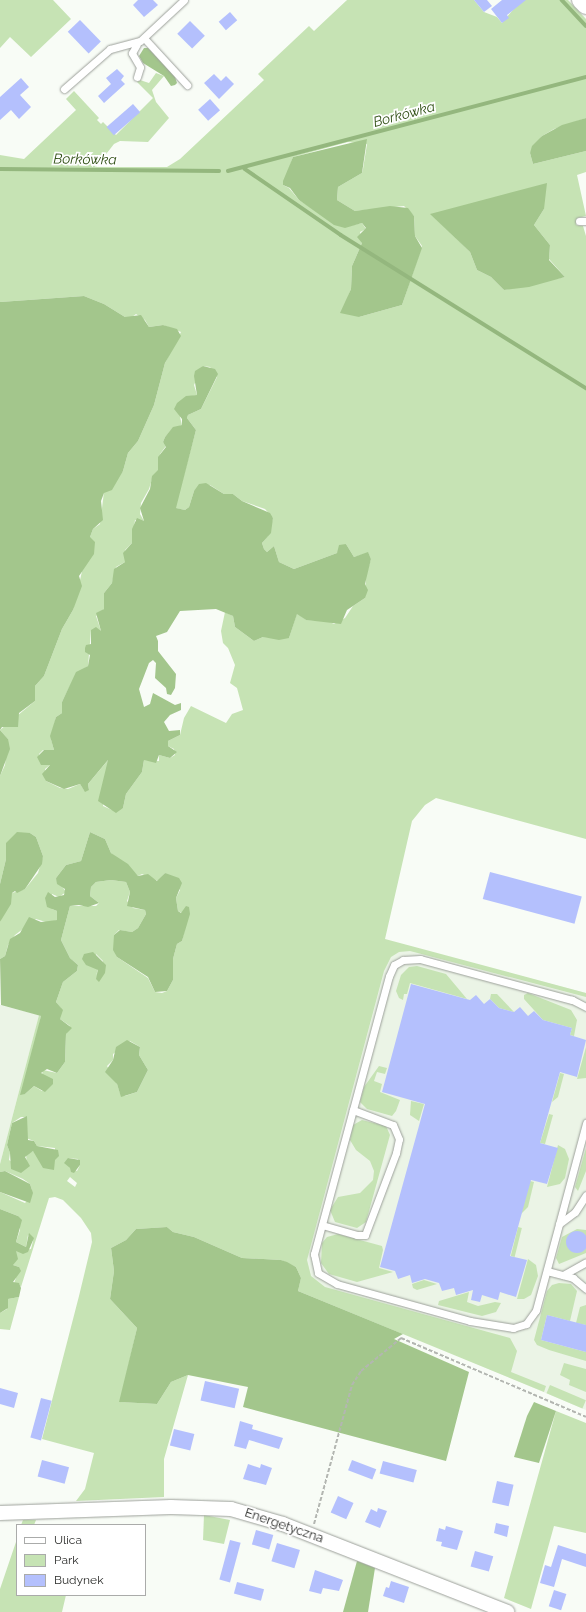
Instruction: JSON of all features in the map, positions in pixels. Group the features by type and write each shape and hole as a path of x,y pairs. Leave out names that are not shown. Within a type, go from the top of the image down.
{"street":[{"path":"581,0 586,5"},
{"name":"Energetyczna","path":"0,1513 216,1508 253,1514 312,1535 507,1612"}],"lane":[{"path":"136,77 140,67 132,53 137,44 184,0"},
{"path":"144,38 187,85"},
{"path":"64,89 110,49 137,44"},
{"path":"586,1007 572,1000 435,963 420,960 404,960 394,965 389,976 314,1254 315,1266 318,1273 325,1279 470,1321 512,1328 526,1324 536,1310 586,1123"},
{"path":"322,1225 357,1235 365,1234 396,1153 399,1139 393,1125 353,1110"},
{"path":"559,1224 575,1212 586,1195"},
{"path":"563,1275 586,1262"},
{"path":"547,1270 586,1281"},
{"path":"574,1278 586,1289"}],"path":[{"path":"312,1535 352,1385 361,1371 401,1338 586,1417"}],"shaded area":[{"path":"386,941 586,993 586,1410 297,1288"},
{"path":"0,1005 39,1015 0,1164"}],"green space":[{"path":"0,0 53,0 71,19 31,57 10,37 0,48"},
{"path":"347,0 474,0 484,12 497,17 502,23 521,0 568,0 586,19 586,118 554,129 542,136 530,153 533,164 586,151 586,172 577,175 586,216 578,218 576,225 583,226 586,236 586,839 436,798 425,805 412,821 385,939 586,993 586,997 410,951 399,952 391,957 384,971 307,1260 311,1276 325,1287 510,1338 517,1351 511,1372 546,1386 544,1392 298,1291 301,1278 296,1267 281,1260 242,1258 194,1237 173,1232 167,1227 136,1229 126,1240 111,1248 114,1271 110,1299 137,1328 120,1402 157,1404 171,1382 188,1375 164,1459 164,1497 76,1501 85,1489 94,1453 42,1439 92,1242 91,1233 81,1218 63,1200 55,1197 49,1198 21,1287 19,1284 14,1284 19,1267 13,1265 16,1251 31,1249 33,1241 28,1235 26,1247 16,1242 20,1230 18,1216 0,1209 0,1192 25,1203 32,1195 32,1190 30,1184 23,1179 5,1171 0,1172 0,1164 39,1015 41,1016 25,1094 34,1086 42,1091 53,1080 42,1075 43,1070 57,1073 65,1062 66,1034 70,1026 60,1019 61,1008 56,1002 63,982 77,971 78,965 70,958 61,940 70,906 96,906 99,903 90,896 91,887 96,882 111,880 126,882 130,892 127,901 133,908 145,910 146,914 138,928 132,932 119,930 114,935 117,957 148,978 155,992 162,993 167,991 173,980 173,959 177,944 182,941 188,916 178,911 176,898 180,890 165,873 158,881 142,874 138,876 111,853 105,839 90,832 81,861 66,865 56,878 66,892 59,897 52,894 52,909 57,911 59,915 57,920 49,923 36,919 15,935 8,945 5,956 0,959 0,922 12,893 25,889 38,873 43,856 36,837 30,833 6,859 0,884 0,776 5,765 8,739 0,730 35,701 35,686 44,676 62,629 73,610 90,537 93,529 100,524 104,492 123,471 128,453 138,441 154,405 165,363 181,332 163,325 149,327 145,320 136,314 129,319 104,304 84,296 0,302 0,155 24,159 76,110 66,99 74,91 99,118 97,120 101,124 103,122 116,135 153,98 137,82 140,80 149,83 156,73 164,76 152,90 156,102 169,118 148,142 120,141 114,144 96,167 167,167 180,159 264,80 258,74 309,26 314,31","holes":["348,142 367,144 362,173 338,187 337,200 355,211 404,206 414,216 415,236 422,246 402,305 359,317 347,299 351,289 352,266 362,243 360,232 366,229 362,223 349,226 313,209 299,200 289,188 283,185 293,157","544,209 534,225 550,245 549,259 565,277 504,290 491,277 477,270 470,252 431,214","203,366 210,367 217,377 201,409 188,415 187,418 196,430 175,508 185,510 189,507 194,491 210,485 224,494 233,494 242,501 265,509 273,518 268,536 262,543 264,549 267,552 274,546 279,562 294,569 337,553 346,544 354,557 368,553 371,559 366,575 365,598 353,606 345,618 334,624 328,621 306,620 297,613 289,638 263,637 254,641 235,627 233,616 225,612 221,631 223,643 228,648 235,665 230,683 237,688 243,710 232,714 226,723 191,706 184,718 180,735 168,741 168,746 174,749 175,755 170,758 159,755 159,761 144,760 142,772 126,794 123,808 112,810 103,806 109,759 88,784 89,790 84,790 80,784 68,789 60,788 46,781 45,769 50,765 40,763 39,754 43,750 54,750 51,739 56,717 62,713 62,702 76,674 88,666 91,630 101,631 96,616 104,609 104,593 112,583 116,567 125,562 125,550 132,543 135,520 144,521 140,514 141,503 149,489 153,476 158,471 160,454 166,446 163,442 165,437 172,429 182,425 180,417 192,396 197,395 194,385","96,954 103,961 96,975 98,970 96,967","130,1041 140,1047 139,1055 148,1070 137,1092 125,1096 120,1093 117,1084 107,1066 113,1060 113,1054","21,1117 27,1117 26,1138 34,1141 37,1146 55,1148 55,1160 33,1151 26,1154 27,1167 24,1170 9,1160 10,1153 7,1145 12,1123","68,1158 78,1159 80,1165 77,1171 69,1167","70,1177 77,1183 75,1187 67,1181"]},
{"path":"144,48 148,48 175,77 177,83 175,85 171,86 164,76 143,63 139,56"},
{"path":"586,118 586,151 533,164 530,153 532,146 542,136 562,125"},
{"path":"367,139 362,173 338,187 337,200 355,211 390,206 408,208 414,216 415,236 422,248 402,305 359,317 340,313 351,289 352,266 362,243 357,237 366,228 362,223 345,228 334,225 299,200 290,188 283,185 283,181 293,157"},
{"path":"547,183 544,209 534,225 550,245 549,260 565,277 529,287 504,290 491,277 477,270 470,252 430,214"},
{"path":"84,296 104,304 125,317 141,315 149,327 163,325 177,329 181,336 165,363 154,405 138,441 128,453 123,471 112,490 104,493 101,501 103,520 93,529 90,537 95,542 94,554 79,576 82,586 73,610 62,629 44,676 35,686 35,701 19,713 18,727 2,727 0,730 0,302"},
{"path":"203,366 215,369 218,374 201,409 188,415 187,418 196,430 176,508 185,510 189,507 194,491 199,484 206,483 224,494 233,494 242,501 270,513 273,518 271,533 262,543 264,549 267,552 274,546 279,562 294,569 337,553 339,545 346,544 354,557 368,552 371,559 365,584 368,590 365,598 347,610 341,624 306,620 297,614 289,638 279,640 263,637 254,641 235,627 233,616 216,609 180,611 167,632 156,636 158,641 158,651 176,674 175,688 171,695 167,694 166,688 155,678 156,663 153,660 149,663 139,689 144,707 150,704 153,693 175,705 181,703 181,710 170,715 164,722 169,731 180,730 180,735 168,741 168,746 177,752 170,758 159,755 156,763 144,760 142,772 126,794 123,808 116,813 98,801 108,760 88,784 89,790 85,792 80,784 64,789 46,781 42,774 50,765 41,765 37,757 44,750 54,750 50,736 56,717 62,713 62,702 76,672 88,666 90,655 85,652 85,648 86,645 91,644 91,630 96,627 101,631 96,613 104,609 104,593 112,583 114,569 125,562 123,553 132,543 132,529 137,518 144,521 140,508 150,489 152,476 158,470 158,457 166,447 163,442 173,427 182,425 182,419 174,409 177,403 186,396 197,395 194,376 195,371"},
{"path":"0,730 8,739 10,749 0,776"},
{"path":"17,832 30,833 36,837 43,856 42,864 25,889 17,893 15,891 12,893 11,904 0,922 0,884 6,859 6,843"},
{"path":"90,832 105,839 111,853 128,864 138,876 148,874 157,881 165,873 179,878 182,883 176,898 178,911 181,913 186,906 189,907 190,914 182,941 177,944 173,959 173,980 167,991 155,992 148,977 117,957 113,950 114,935 120,930 132,932 138,928 146,914 145,910 127,906 130,892 126,882 111,880 96,882 91,887 90,896 99,903 88,907 79,905 70,906 61,940 70,958 78,965 77,971 63,982 56,1002 63,1010 60,1019 72,1028 66,1034 65,1062 57,1073 47,1069 41,1073 53,1079 53,1084 45,1092 34,1086 25,1094 20,1095 41,1016 1,1005 0,959 5,956 10,939 20,933 29,917 41,922 57,920 57,911 47,907 45,898 48,892 55,897 64,895 65,889 57,884 56,878 66,865 81,861"},
{"path":"93,952 106,965 105,973 99,982 96,979 98,970 86,965 82,959 84,954"},
{"path":"417,966 446,974 467,999 410,983 407,994 404,994 403,1000 399,998 396,991 401,975 409,967"},
{"path":"528,993 571,1010 577,1020 574,1036 570,1035 572,1028 543,1020 524,999 524,995"},
{"path":"491,994 497,994 514,1012 499,1008 490,999"},
{"path":"127,1040 140,1047 139,1055 148,1070 137,1092 121,1097 117,1084 105,1072 113,1060 116,1047"},
{"path":"586,1047 586,1078 577,1079"},
{"path":"379,1066 387,1068 385,1074 377,1072 374,1081 382,1084 380,1092 400,1100 396,1111 392,1116 367,1109 360,1102 364,1087"},
{"path":"560,1073 564,1074 558,1097 552,1102"},
{"path":"411,1101 424,1104 419,1121 410,1115"},
{"path":"549,1114 553,1115 545,1144 540,1143"},
{"path":"27,1116 28,1140 34,1141 37,1146 58,1150 59,1156 55,1160 54,1170 43,1168 33,1151 25,1157 30,1166 21,1173 11,1169 10,1153 7,1145 12,1123"},
{"path":"362,1120 386,1126 390,1135 366,1222 357,1228 335,1222 330,1210 338,1197 360,1193 373,1180 374,1171 370,1161 356,1150 350,1140 353,1125"},
{"path":"558,1145 565,1149 569,1159 565,1178 560,1184 547,1187"},
{"path":"586,1148 586,1171 578,1191 575,1187"},
{"path":"68,1158 80,1160 80,1165 74,1173 71,1172 70,1168 64,1163"},
{"path":"5,1171 30,1184 33,1193 30,1203 0,1192 0,1172"},
{"path":"530,1181 534,1182 528,1207 521,1214"},
{"path":"0,1209 18,1216 22,1220 16,1242 26,1247 29,1233 34,1238 28,1252 23,1254 16,1251 18,1259 13,1265 19,1267 21,1271 13,1282 19,1283 21,1288 19,1297 8,1299 8,1308 0,1313"},
{"path":"167,1227 173,1232 194,1237 242,1258 281,1260 287,1262 296,1267 301,1278 298,1291 403,1334 394,1339 469,1372 446,1461 243,1407 248,1387 188,1375 171,1382 157,1404 119,1402 137,1328 110,1299 114,1271 111,1248 126,1240 136,1229"},
{"path":"518,1227 522,1228 515,1257 511,1256"},
{"path":"577,1229 586,1230 586,1253 559,1264 556,1258 562,1237"},
{"path":"338,1234 382,1246 383,1250 379,1268 393,1272 357,1282 329,1274 321,1263 322,1243 327,1237"},
{"path":"528,1259 536,1265 538,1276 531,1295 524,1299 517,1299"},
{"path":"424,1280 437,1284 417,1290 413,1288 412,1284"},
{"path":"559,1283 571,1284 577,1291 570,1321 547,1315 541,1340 586,1352 586,1361 549,1350 537,1345 534,1340 547,1291 552,1285"},
{"path":"469,1292 467,1302 478,1306 495,1302 501,1303 496,1312 482,1316 438,1305 439,1301"},
{"path":"19,1297 10,1330 0,1329 0,1313 7,1309 8,1299"},
{"path":"586,1305 586,1325 576,1323 580,1307"},
{"path":"564,1363 586,1369 586,1392 569,1385 570,1380 560,1375"},
{"path":"550,1385 586,1400 582,1409 546,1393"},
{"path":"534,1402 556,1411 539,1463 514,1457 527,1416"},
{"path":"556,1411 586,1423 586,1533 554,1526 531,1609 504,1598"},
{"path":"204,1515 230,1520 224,1544 203,1540"},
{"path":"23,1520 36,1520 34,1524 21,1524"},
{"path":"16,1542 16,1596 66,1596 62,1612 0,1612 0,1589"},
{"path":"357,1561 375,1568 368,1612 343,1612"}],"building":[{"path":"138,0 153,0 158,5 144,17 133,5"},
{"path":"474,0 487,0 492,6 484,12"},
{"path":"502,0 526,0 507,15 509,18 502,23 491,9"},
{"path":"230,12 237,20 226,30 219,22"},
{"path":"80,20 101,42 89,53 68,32"},
{"path":"190,21 205,36 192,49 177,34"},
{"path":"117,69 124,76 121,80 125,84 104,103 98,96 111,84 106,78"},
{"path":"214,74 221,81 226,76 234,84 219,99 204,83"},
{"path":"21,78 29,87 20,95 31,107 19,119 11,110 0,120 0,97"},
{"path":"210,99 220,110 208,121 198,110"},
{"path":"133,104 140,112 114,135 107,127"},
{"path":"490,872 582,897 575,924 483,899"},
{"path":"411,984 470,1000 476,995 484,1004 490,999 499,1008 514,1012 520,1007 528,1016 534,1011 543,1020 572,1028 570,1035 586,1040 577,1077 560,1072 540,1143 558,1148 547,1184 531,1180 510,1256 527,1260 516,1297 500,1292 498,1300 482,1295 480,1302 471,1300 473,1290 456,1295 454,1288 442,1291 439,1283 425,1279 412,1283 410,1275 398,1279 395,1271 380,1267 425,1104 382,1092"},
{"path":"573,1232 581,1232 587,1238 587,1246 581,1252 573,1252 567,1246 567,1238"},
{"path":"547,1315 586,1325 586,1352 541,1340"},
{"path":"205,1381 239,1389 235,1408 201,1400"},
{"path":"0,1388 18,1393 14,1408 0,1404"},
{"path":"41,1398 52,1401 41,1440 30,1438"},
{"path":"240,1421 253,1425 252,1429 283,1438 279,1449 249,1440 246,1449 234,1446"},
{"path":"174,1429 194,1434 190,1451 170,1445"},
{"path":"42,1460 69,1467 65,1484 38,1476"},
{"path":"352,1460 376,1469 372,1480 348,1470"},
{"path":"383,1461 417,1470 413,1483 380,1474"},
{"path":"248,1464 260,1468 261,1464 272,1468 266,1485 243,1479"},
{"path":"497,1481 514,1485 509,1506 492,1502"},
{"path":"338,1496 354,1503 346,1519 331,1512"},
{"path":"378,1508 387,1511 380,1528 365,1522 371,1509 377,1512"},
{"path":"496,1523 509,1526 507,1537 494,1533"},
{"path":"446,1526 463,1531 457,1550 441,1546 442,1542 436,1541 439,1528 445,1530"},
{"path":"256,1530 273,1535 269,1549 252,1544"},
{"path":"230,1540 241,1543 230,1582 219,1580"},
{"path":"277,1543 300,1550 294,1568 271,1561"},
{"path":"558,1545 586,1554 586,1567 562,1559 554,1587 540,1583 545,1565 551,1567"},
{"path":"475,1551 493,1556 489,1572 471,1566"},
{"path":"315,1570 343,1580 339,1591 323,1588 321,1594 309,1591"},
{"path":"391,1581 409,1587 404,1603 383,1596 386,1587 389,1588"},
{"path":"237,1582 264,1589 261,1601 234,1594"},
{"path":"554,1590 566,1594 561,1610 549,1606"}],"waterway":[{"path":"562,0 586,26"},
{"name":"Borkówka","path":"228,171 586,77"},
{"name":"Borkówka","path":"0,169 219,171"},
{"path":"245,169 341,235 586,388"}]}
